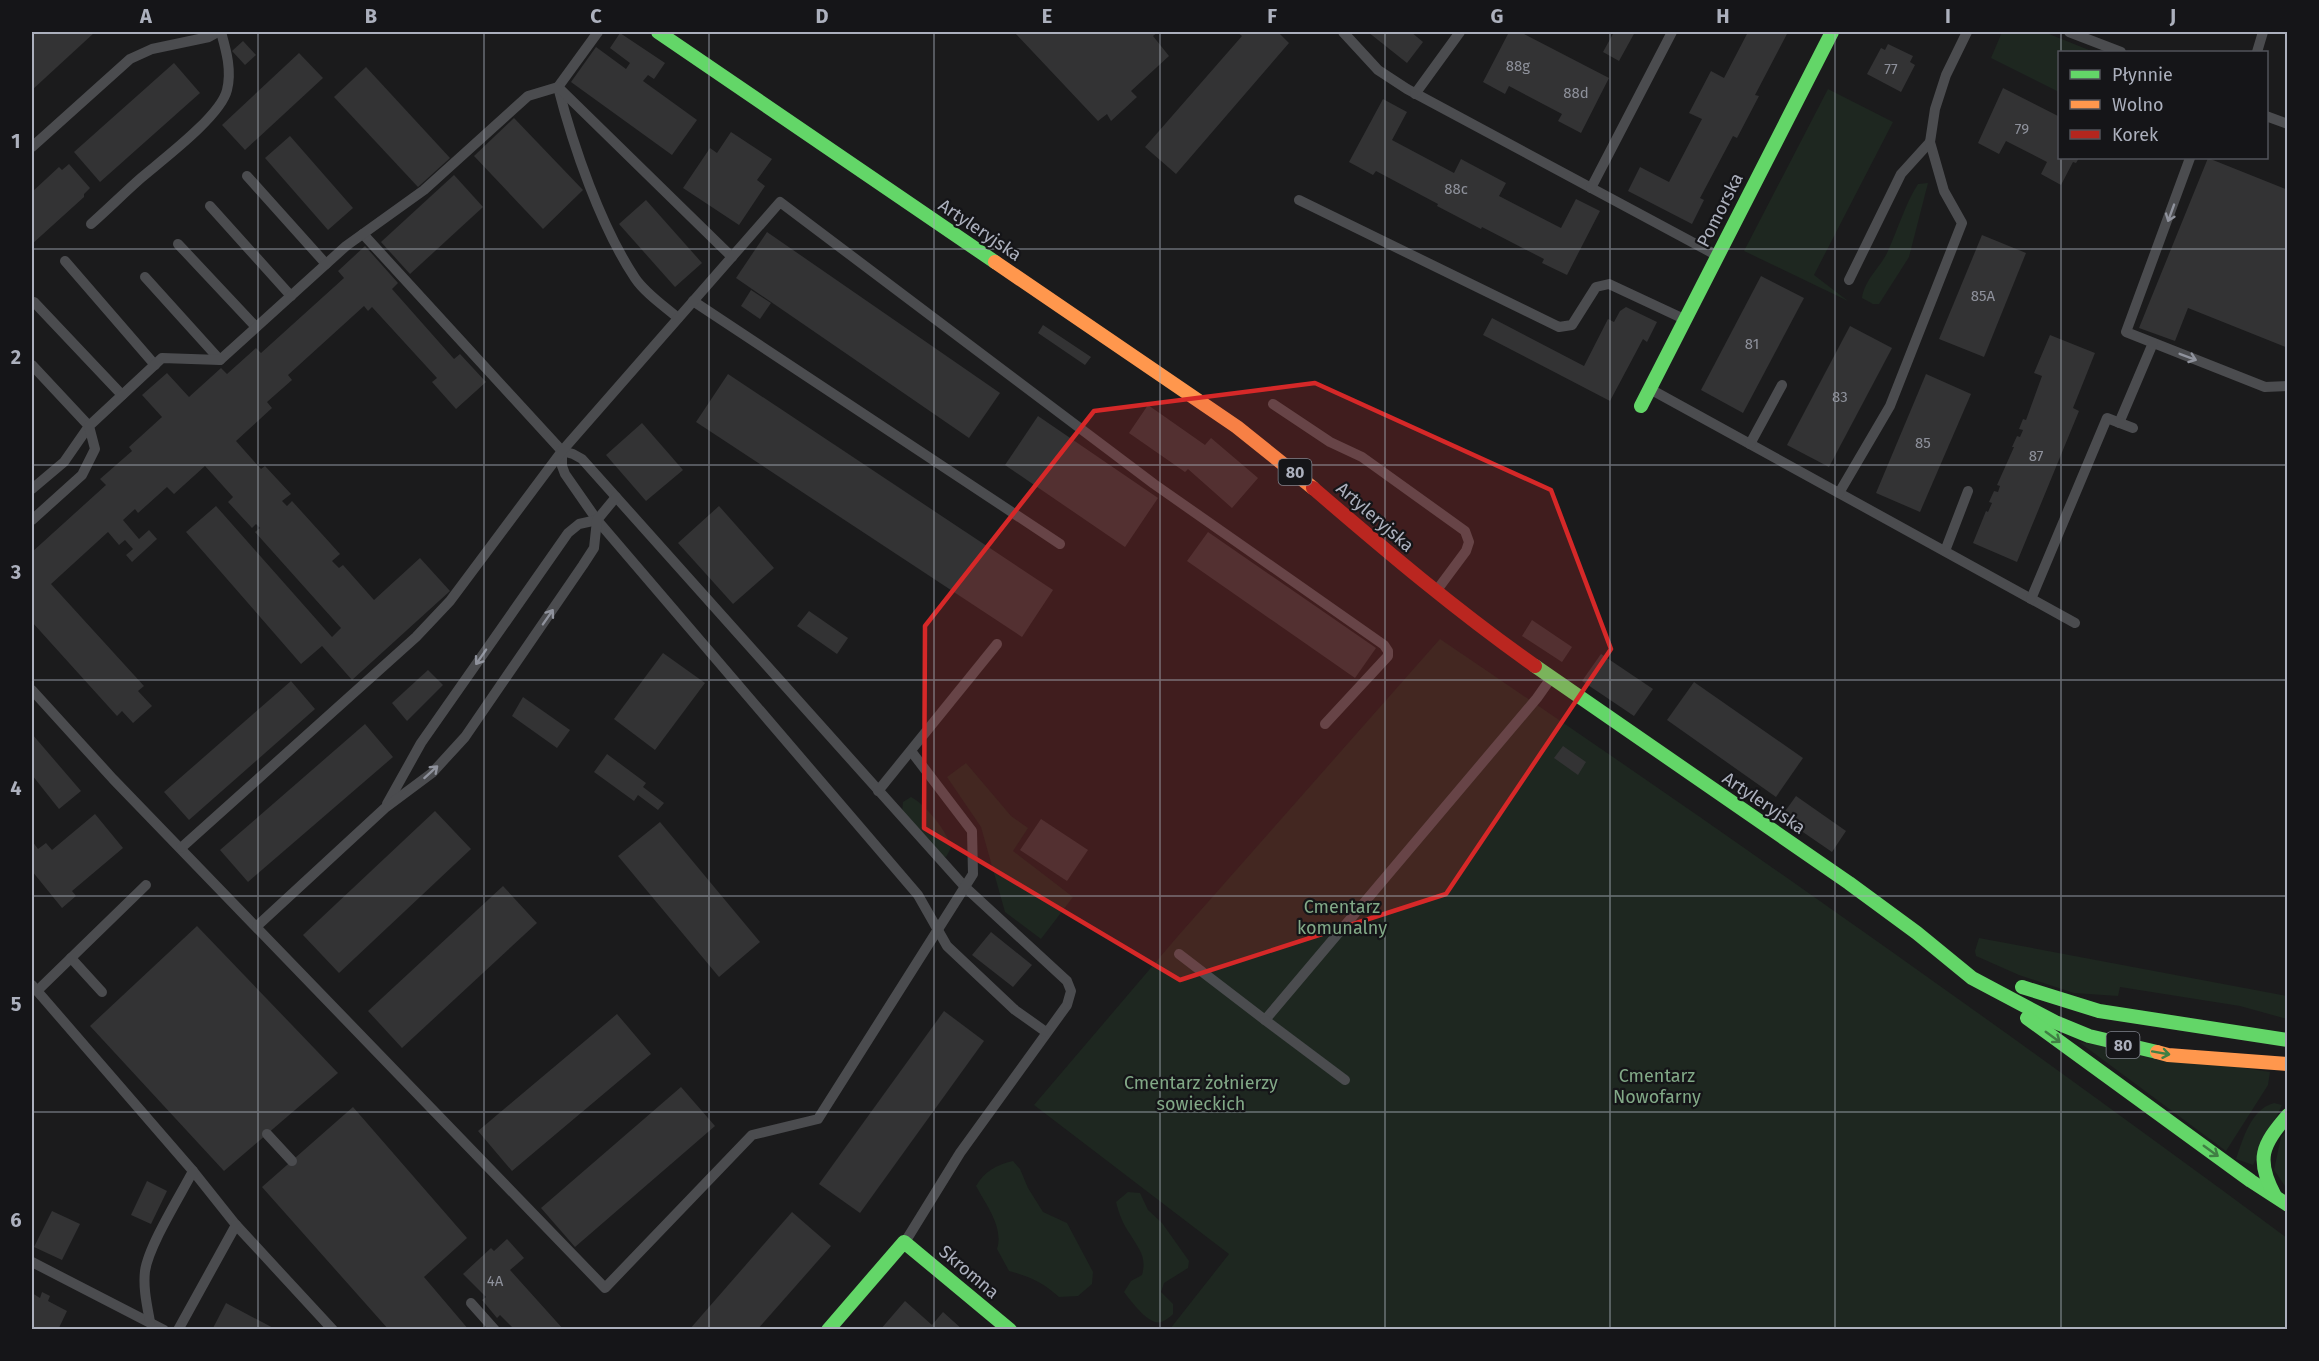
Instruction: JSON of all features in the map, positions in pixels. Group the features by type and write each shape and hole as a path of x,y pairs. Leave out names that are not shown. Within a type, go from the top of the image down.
{"main road":[{"name":"Artyleryjska","path":"658,32 1246,434 1308,483 1435,592 1551,678 1797,847 1917,933 1971,978"},
{"name":"Pomorska","path":"1641,406 1832,32"},
{"name":"80","path":"1917,933 2009,981 2056,999 2099,1011 2288,1040"},
{"name":"80","path":"1971,978 2055,1022 2100,1039 2168,1055 2288,1064"},
{"path":"1971,978 2251,1181 2288,1205"},
{"path":"2275,1196 2263,1176 2263,1153 2267,1140 2288,1115"},
{"path":"828,1329 904,1242"},
{"name":"Skromna","path":"904,1242 1010,1329"}],"lane":[{"path":"32,147 130,59 152,49 209,37 219,32 228,62 227,92 218,105 166,160 142,177 91,224"},
{"path":"32,489 64,462 89,426 162,358 220,360 326,264 424,190 528,96 558,87 598,32"},
{"path":"1342,32 1378,70 1415,94 1717,255"},
{"path":"1415,94 1460,32"},
{"path":"1591,188 1672,32"},
{"path":"2069,32 2118,51"},
{"path":"2258,51 2263,32"},
{"path":"1839,493 1890,406 1962,223 1944,191 1930,142 1935,109 1963,33"},
{"path":"558,87 732,257"},
{"path":"558,87 568,128 606,224 635,279 678,318"},
{"path":"2268,117 2288,124"},
{"path":"1849,280 1901,174 1930,142"},
{"path":"2190,159 2126,332 2265,387 2288,386"},
{"path":"248,176 326,264"},
{"path":"1299,200 1559,327 1572,325 1596,287 1609,284 1685,319"},
{"path":"181,848 416,637 450,601 562,452 780,202 1154,484 1384,645 1388,656 1325,724"},
{"path":"210,206 291,296"},
{"path":"363,234 562,452 582,459 965,887 1067,981 1071,991 1066,1005 960,1153 904,1242"},
{"path":"178,244 256,327"},
{"path":"65,261 155,364"},
{"path":"145,277 220,360"},
{"path":"693,301 1060,544"},
{"path":"34,302 122,395"},
{"path":"2119,423 2153,343"},
{"path":"32,365 89,426 95,449 82,475 32,520"},
{"path":"1750,444 1782,385"},
{"path":"1650,389 2075,623"},
{"path":"1273,404 1330,442 1362,457 1465,531 1469,542 1467,551 1435,592"},
{"path":"2031,599 2107,418 2133,428"},
{"path":"562,452 562,466 565,474 597,520 918,895 947,946 1015,1010 1046,1032"},
{"path":"1945,551 1968,491"},
{"path":"257,926 385,808 432,773 465,736 584,565 594,548 597,520 616,497"},
{"path":"385,808 421,743 568,533 579,524 597,520"},
{"path":"878,791 997,644"},
{"path":"1264,1020 1537,698 1551,678"},
{"path":"32,691 113,779 604,1288 752,1135 818,1119 973,874 972,831 911,751"},
{"path":"146,885 71,958 34,988 193,1171 236,1225 333,1329"},
{"path":"1179,954 1345,1080"},
{"path":"71,958 102,992"},
{"path":"267,1134 292,1161"},
{"path":"150,1322 145,1292 145,1269 158,1238 193,1171"},
{"path":"178,1329 236,1225"},
{"path":"32,1262 164,1329"},
{"path":"471,1303 495,1329"}],"highlighted area":[{"path":"1315,383 1551,490 1611,649 1446,894 1180,980 924,828 925,626 1094,411"}],"green space":[{"path":"2002,32 2044,32 2092,51 2058,51 2058,92 1991,58"},
{"path":"1828,89 1893,122 1814,275 1848,301 1744,251"},
{"path":"1928,183 1909,257 1879,304 1873,304 1862,298 1866,285 1884,259 1918,184"},
{"name":"Cmentarz Nowofarny","path":"1440,639 1867,934 2287,1238 2287,1329 1170,1329 1229,1254 1034,1105 1178,936"},
{"path":"966,763 1011,816 1028,828 1013,851 1073,897 1041,939 1005,912 981,827 947,777"},
{"path":"911,797 929,812 946,834 951,848 946,857 942,856 902,813 903,802"},
{"path":"1979,938 2287,996 2287,1019 2240,1006 2120,987 2118,996 2074,993 2019,975 1976,956 1975,951"},
{"path":"2079,1042 2270,1072 2268,1085 2226,1151"},
{"path":"2274,1103 2282,1105 2253,1165 2236,1159 2245,1134 2254,1118 2259,1111"},
{"path":"2287,1130 2287,1189 2274,1170 2281,1137"},
{"path":"1013,1161 1020,1169 1028,1188 1043,1212 1067,1223 1093,1272 1092,1284 1078,1296 1059,1297 1036,1281 1009,1271 997,1249 999,1241 996,1224 976,1186 991,1169"},
{"path":"1128,1192 1140,1193 1148,1210 1162,1223 1189,1261 1188,1268 1164,1283 1161,1292 1173,1304 1173,1314 1161,1322 1146,1317 1124,1292 1131,1281 1142,1275 1144,1263 1141,1253 1123,1223 1116,1202"}],"building":[{"path":"32,32 95,32 32,90"},
{"path":"1014,32 1158,32 1153,36 1169,56 1131,91 1137,97 1111,121 1107,114 1098,121"},
{"path":"1237,32 1278,32 1289,43 1176,174 1145,147 1242,36"},
{"path":"1368,32 1411,32 1423,42 1407,63"},
{"path":"1509,32 1520,32 1609,78 1581,133 1558,121 1562,114 1509,86 1505,94 1483,82"},
{"path":"1614,32 1635,32 1619,61 1603,52"},
{"path":"1748,32 1788,32 1755,95 1759,96 1737,138 1733,136 1700,198 1704,200 1692,224 1628,191 1640,167 1669,182 1702,119 1689,113 1711,71 1724,78"},
{"path":"620,33 665,63 654,79 648,75 643,81 697,120 672,155 571,82 596,47 626,69 630,63 610,48"},
{"path":"243,41 256,55 245,65 232,51"},
{"path":"1888,44 1913,56 1910,62 1915,65 1901,92 1867,74 1881,48 1885,50"},
{"path":"299,53 323,78 245,150 222,125"},
{"path":"174,63 200,93 100,182 74,152"},
{"path":"366,67 450,158 418,187 334,97"},
{"path":"2003,88 2058,116 2058,159 2078,159 2076,163 2073,162 2061,185 2041,174 2047,162 2006,141 1999,154 1978,143"},
{"path":"1383,99 1407,112 1392,140 1454,173 1461,159 1506,183 1499,196 1561,228 1576,199 1600,211 1567,275 1542,263 1544,259 1437,206 1438,204 1376,171 1373,175 1349,162"},
{"path":"514,118 583,190 543,229 474,156"},
{"path":"731,132 772,159 757,180 765,186 739,225 683,188 710,148 717,153"},
{"path":"290,136 353,208 328,230 265,158"},
{"path":"2208,159 2288,190 2288,348 2188,308 2175,341 2139,328"},
{"path":"69,164 90,188 84,197 32,244 32,192 59,167 62,170"},
{"path":"454,175 483,207 410,274 381,242"},
{"path":"646,200 702,263 675,287 619,224"},
{"path":"767,232 1000,393 969,438 736,278"},
{"path":"1982,235 2026,253 1984,357 1939,339"},
{"path":"365,246 398,283 392,289 454,359 460,354 486,382 456,409 432,382 437,378 372,307 368,311 364,306 288,375 292,380 267,402 272,408 236,441 261,469 265,466 291,494 282,501 287,506 292,501 340,554 332,561 339,568 343,565 374,600 420,558 450,591 352,680 322,646 301,664 186,532 216,506 332,637 341,628 255,532 260,528 256,524 252,528 228,502 233,497 205,466 174,494 167,487 138,513 135,509 123,520 139,539 149,530 157,539 132,562 126,555 133,549 125,540 119,545 108,532 51,584 144,686 138,691 152,706 133,723 122,711 117,716 32,622 34,611 32,609 32,552 106,485 100,479 132,451 129,447 162,417 142,395 167,373 189,397 221,368 227,374 256,348 261,353 344,278 338,271"},
{"path":"1761,276 1804,298 1743,413 1701,390"},
{"path":"751,290 771,303 760,319 741,306"},
{"path":"1626,307 1657,322 1647,342 1643,339 1610,401 1483,335 1492,318 1584,366 1608,319 1614,322 1620,311"},
{"path":"1043,325 1091,357 1085,365 1038,333"},
{"path":"1850,326 1892,348 1829,467 1787,445"},
{"path":"2050,335 2095,353 2073,408 2079,411 2017,562 1973,543 1986,511 1988,512 1992,503 1989,502 1994,491 1998,492 2000,486 1997,485 2014,447 2012,447 2023,430 2019,429 2023,419 2026,420 2042,376 2034,373"},
{"path":"728,374 1053,590 1022,637 696,422"},
{"path":"1926,374 1971,394 1920,512 1876,493"},
{"path":"1148,405 1205,445 1211,438 1258,478 1232,508 1188,469 1185,472 1129,433"},
{"path":"1038,416 1158,498 1125,547 1005,465"},
{"path":"642,423 683,470 646,501 606,455"},
{"path":"719,506 774,568 733,604 678,543"},
{"path":"1208,532 1376,648 1355,678 1187,561"},
{"path":"809,611 848,638 837,654 797,626"},
{"path":"1532,620 1572,647 1562,662 1522,636"},
{"path":"663,653 705,683 655,750 614,719"},
{"path":"1601,654 1653,689 1634,716 1582,681"},
{"path":"428,670 443,685 407,721 392,703"},
{"path":"291,681 315,709 189,820 164,792"},
{"path":"1694,682 1803,758 1776,797 1667,720"},
{"path":"523,697 570,730 557,748 512,716"},
{"path":"365,724 393,757 248,882 220,850"},
{"path":"32,734 81,791 59,809 32,775"},
{"path":"1563,746 1586,762 1578,775 1554,758"},
{"path":"607,754 646,783 643,787 664,803 658,810 638,795 634,801 594,772"},
{"path":"1796,796 1846,831 1832,852 1781,817"},
{"path":"435,811 471,849 339,973 303,935"},
{"path":"95,814 123,848 72,891 76,896 62,908 32,871 32,841 38,849 46,843 52,850"},
{"path":"1041,819 1088,850 1067,881 1020,850"},
{"path":"660,822 760,942 719,977 618,856"},
{"path":"503,886 537,923 402,1048 368,1011"},
{"path":"197,926 338,1073 224,1171 90,1026"},
{"path":"991,932 1032,965 1013,987 972,955"},
{"path":"944,1011 984,1041 860,1213 819,1184"},
{"path":"617,1014 651,1054 512,1171 478,1131"},
{"path":"681,1087 715,1126 575,1247 541,1208"},
{"path":"353,1107 467,1238 424,1277 469,1330 389,1330 262,1187"},
{"path":"147,1181 167,1191 151,1224 131,1215"},
{"path":"52,1211 80,1224 62,1260 34,1247"},
{"path":"792,1212 831,1246 757,1330 689,1330"},
{"path":"507,1239 524,1258 510,1270 564,1330 515,1330 500,1315 497,1318 482,1300 486,1297 463,1274 491,1248 494,1251"},
{"path":"42,1292 50,1296 48,1301 67,1311 58,1330 32,1330 32,1293 40,1298"},
{"path":"905,1301 932,1325 943,1312 963,1330 880,1330"},
{"path":"226,1303 277,1330 212,1330"}],"traffic: fast":[{"path":"658,32 995,262"},
{"path":"1641,406 1832,32"},
{"path":"1535,666 1849,883 1917,933 1972,978 2055,1022 2089,1036 2157,1052"},
{"path":"2022,987 2099,1011 2288,1040"},
{"path":"2027,1018 2251,1181 2288,1205"},
{"path":"2275,1196 2265,1172 2264,1153 2272,1135 2288,1115"},
{"path":"828,1330 904,1242 1010,1330"}],"traffic: slow":[{"path":"995,262 1237,427 1313,488"},
{"path":"2157,1052 2168,1055 2288,1064"}],"traffic: jam":[{"path":"1313,488 1449,602 1535,666"}],"park label":[{"name":"Cmentarz komunalny","path":"1342,917"},
{"name":"Cmentarz żołnierzy sowieckich","path":"1201,1093"}]}
